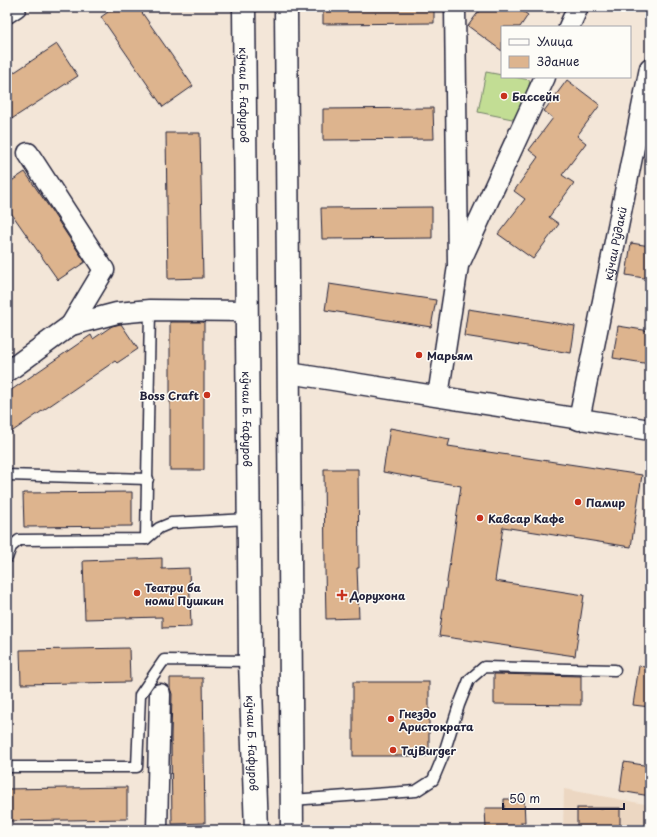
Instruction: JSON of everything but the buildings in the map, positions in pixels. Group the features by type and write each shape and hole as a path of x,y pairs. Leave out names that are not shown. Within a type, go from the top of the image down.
{"main road":[{"name":"кӯчаи Б. Ғафуров","path":"244,7 250,661 256,830"},
{"path":"286,7 292,830"}],"street":[{"path":"7,13 16,7"},
{"path":"438,396 458,266 455,7"},
{"path":"569,26 578,7"},
{"name":"кӯчаи Рӯдакӣ","path":"579,420 650,68"},
{"path":"458,266 546,78"},
{"path":"28,153 104,270 71,326"},
{"path":"7,372 71,326 118,313 150,310 246,311"},
{"path":"289,373 650,430"},
{"path":"157,830 160,694"}],"lane":[{"path":"146,538 150,310"},
{"path":"7,475 148,479"},
{"path":"7,558 11,547 19,540 146,538 159,528 171,523 249,519"},
{"path":"7,768 137,767 140,695 164,660 250,661"},
{"path":"292,800 416,791 433,780 458,705 469,680 484,667 615,670"}],"shaded area":[{"path":"564,789 650,805 650,830 563,830"}],"green space":[{"name":"Бассейн","path":"486,72 501,75 501,78 519,78 530,80 522,121 478,112"}],"place":[{"name":"Бассейн","path":"504,96"},
{"name":"Марьям","path":"419,355"},
{"name":"Boss Craft","path":"207,395"},
{"name":"Памир","path":"578,502"},
{"name":"Кавсар Кафе","path":"480,518"},
{"name":"Театри ба номи Пушкин","path":"137,593"},
{"name":"Дорухона","path":"342,595"},
{"name":"Гнездо Аристократа","path":"391,719"},
{"name":"TajBurger","path":"393,750"}]}
